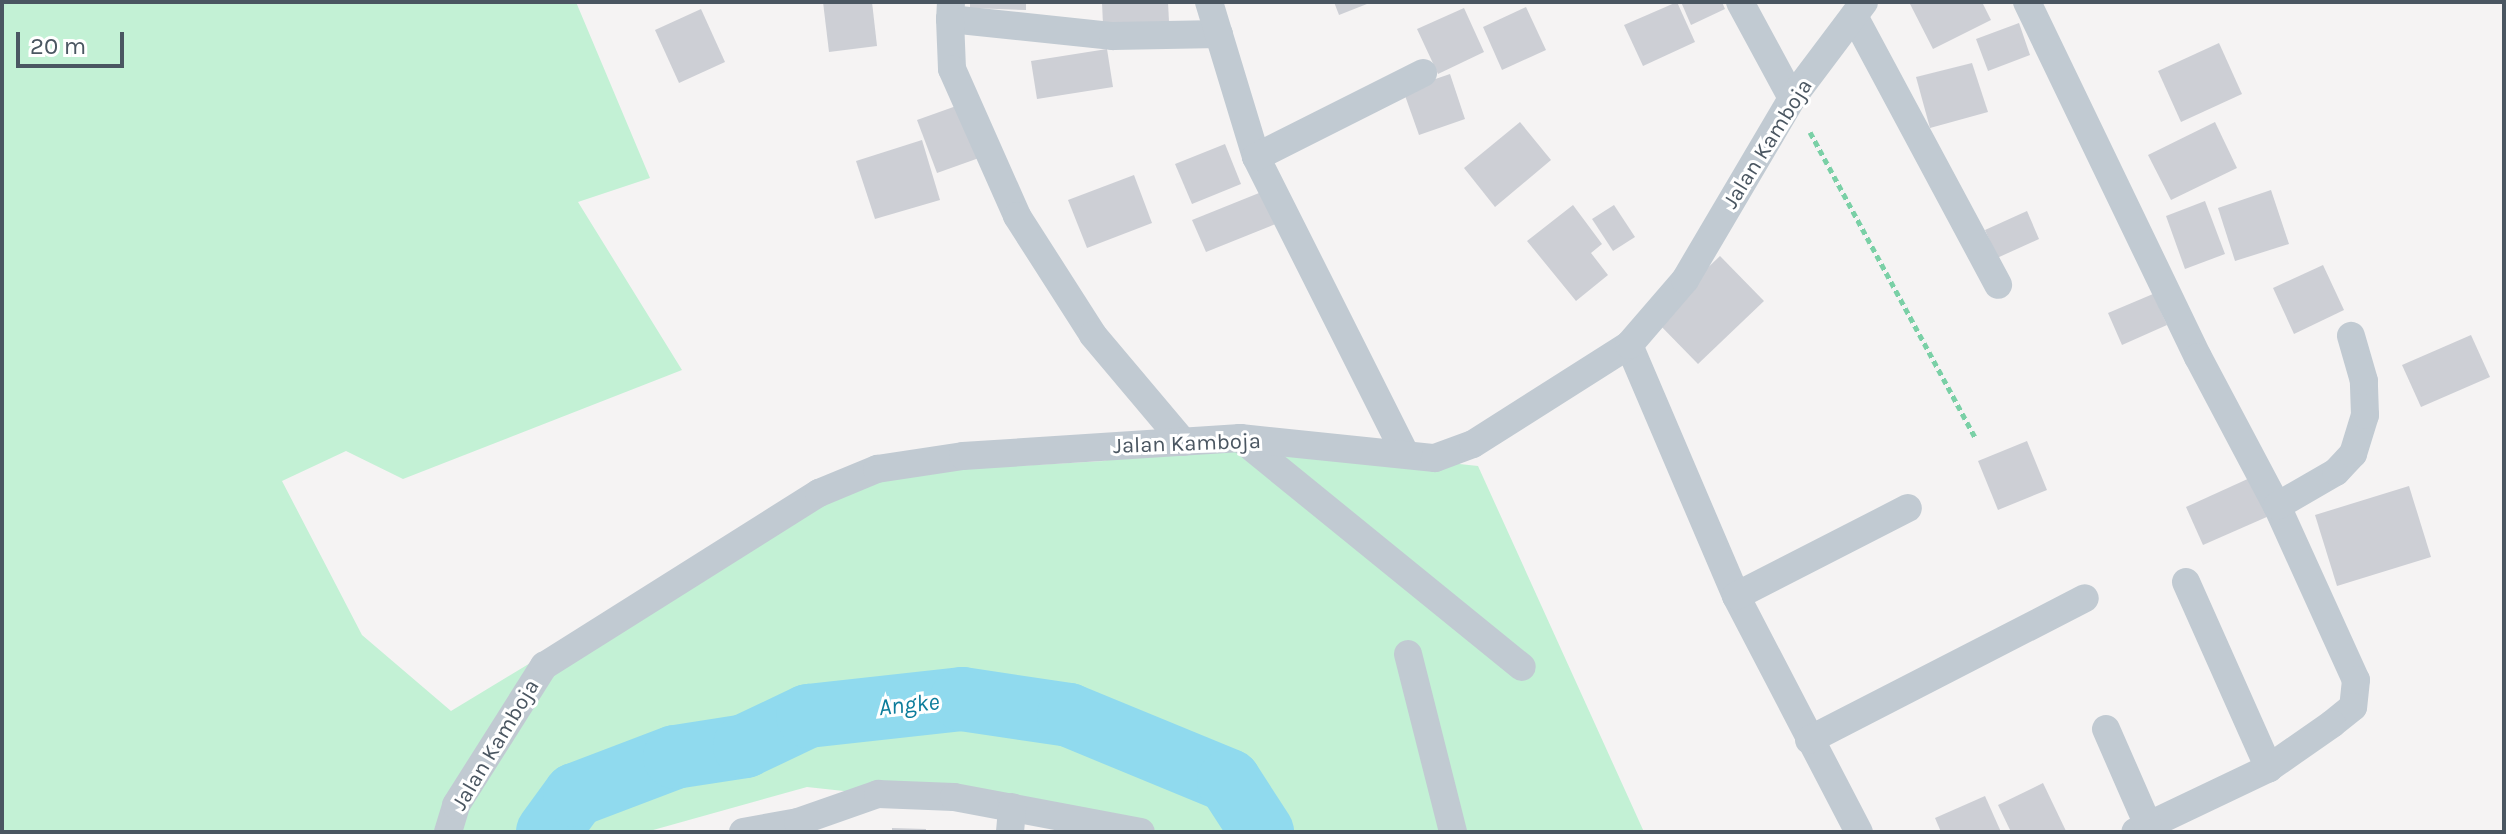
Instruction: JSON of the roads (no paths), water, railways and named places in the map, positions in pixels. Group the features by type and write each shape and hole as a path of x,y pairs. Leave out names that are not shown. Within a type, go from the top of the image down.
{"street":[{"path":"1209,2 1256,157 1405,453"},
{"path":"1740,2 1792,98"},
{"path":"2027,2 2198,357 2277,506 2356,680 2353,707 2269,768 2141,827 2106,729"},
{"path":"1859,9 1998,285"},
{"name":"Jalan Kamboja","path":"448,832 456,805 544,666 819,493 877,469 917,461 1240,438 1435,458 1473,444 1629,345 1685,280 1792,98 1859,9"},
{"path":"1183,442 1093,335 1017,216 952,69 951,10 1113,36 1219,34"},
{"path":"1256,157 1423,73"},
{"path":"2277,506 2336,472 2353,454 2365,415 2364,381 2351,336"},
{"path":"1629,345 1736,596 1859,832"},
{"path":"1240,438 1522,667"},
{"path":"1736,596 1908,508"},
{"path":"2186,582 2269,768"},
{"path":"1809,740 2085,598"},
{"path":"1408,654 1453,832"},
{"path":"743,832 797,827 878,794 954,797 1011,820 1141,832"}],"waterway":[{"name":"Angke","path":"548,832 575,795 675,757 745,746 808,716 962,699 1069,715 1229,781 1262,832"}]}
